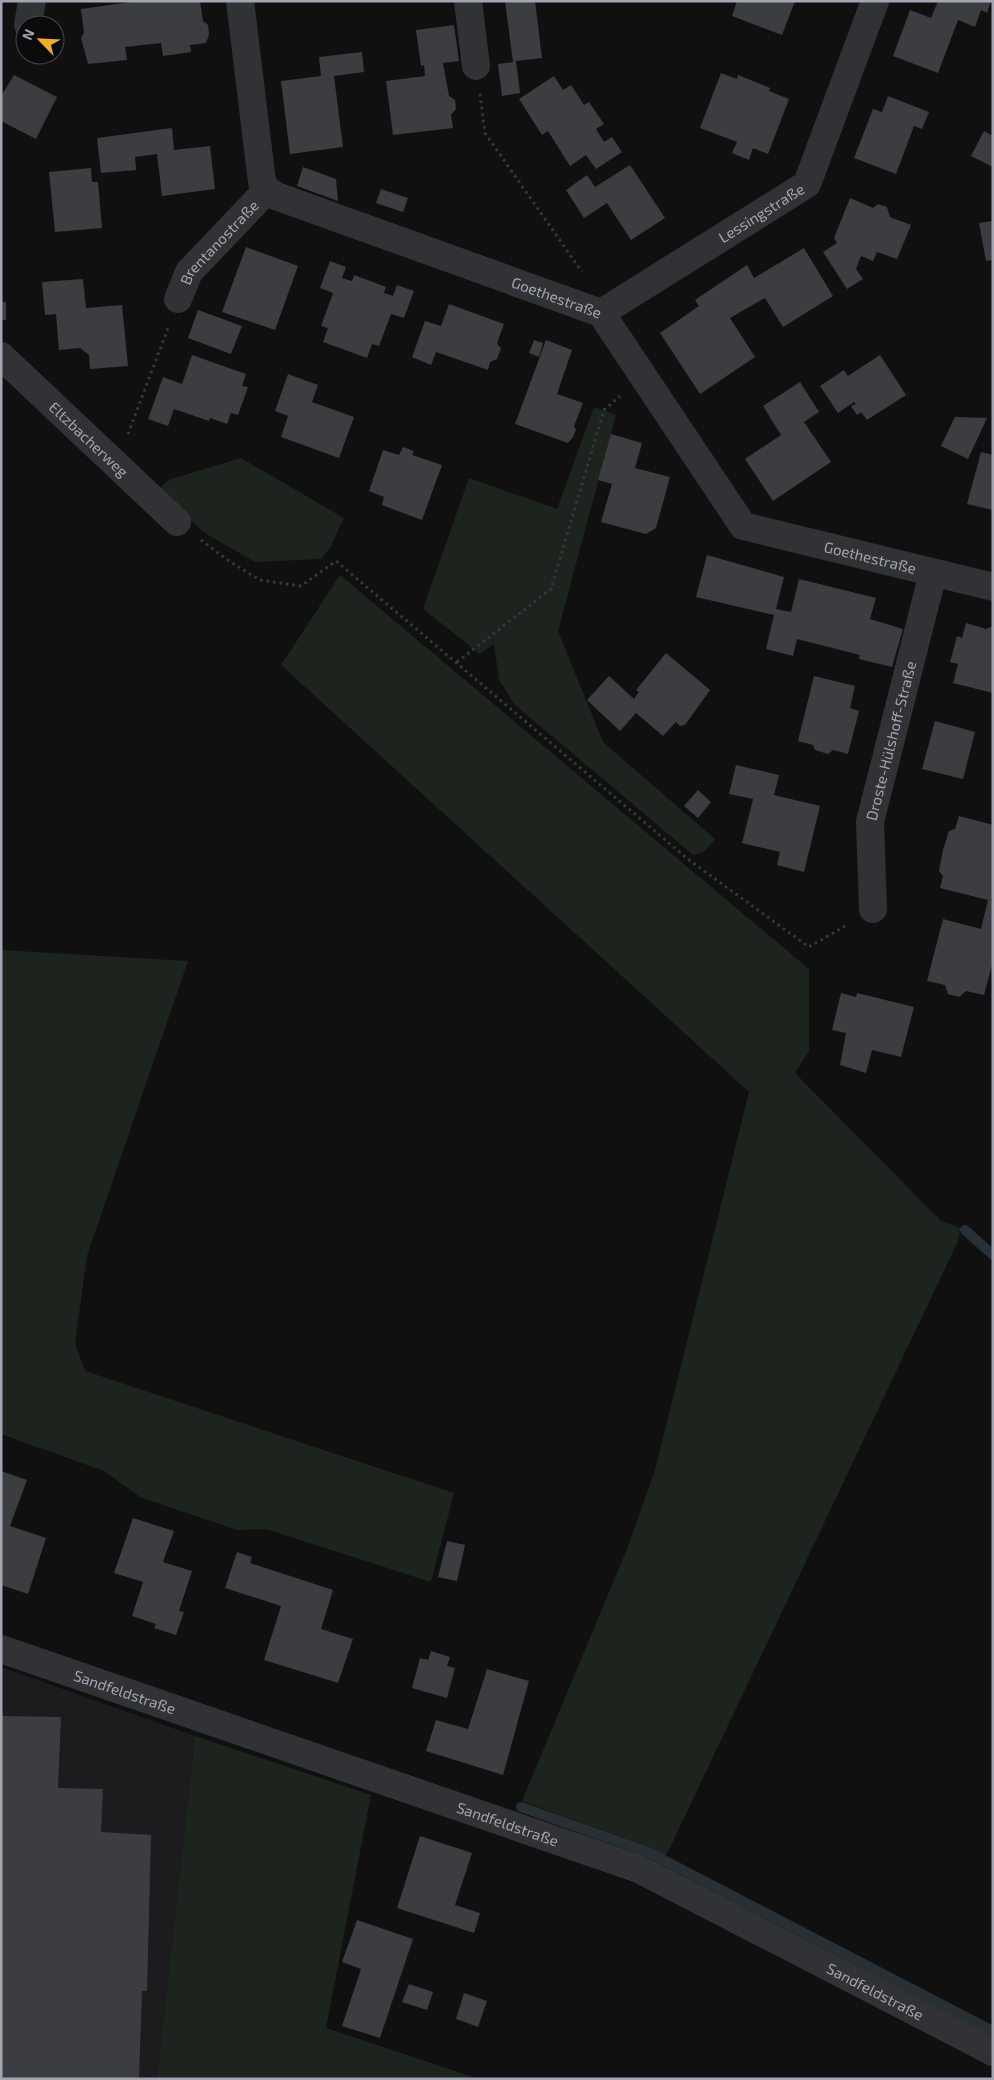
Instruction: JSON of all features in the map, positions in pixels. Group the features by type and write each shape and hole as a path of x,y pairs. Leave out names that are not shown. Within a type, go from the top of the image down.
{"street":[{"path":"30,15 32,1"},
{"path":"240,1 262,182 267,190"},
{"path":"468,1 476,66"},
{"name":"Lessingstraße","path":"605,311 806,184 875,1"},
{"name":"Brentanostraße","path":"178,299 189,272 267,190"},
{"name":"Goethestraße","path":"267,190 276,196 605,311 643,376 743,526 993,587"},
{"name":"Eltzbacherweg","path":"1,356 177,522"},
{"name":"Droste-Hülshoff-Straße","path":"874,909 870,822 934,573"},
{"name":"Sandfeldstraße","path":"1,1649 639,1869 993,2052"}],"path":[{"path":"476,66 485,133 605,311"},
{"path":"117,464 178,299"},
{"path":"457,662 551,589 604,410 643,376"},
{"path":"177,522 229,561 260,580 301,586 336,561 689,860 809,948 874,909"}],"shaded area":[{"path":"594,407 616,415 558,631 603,742 715,839 704,852 693,855 514,704 499,680 494,644 480,654 423,609 469,478 557,509"},
{"path":"241,458 344,518 330,548 321,559 255,562 203,532 159,489 168,480"},
{"path":"340,575 809,969 809,1051 795,1073 941,1221 960,1228 958,1241 666,1856 643,1845 522,1801 627,1549 655,1470 749,1092 281,665"},
{"path":"1,950 188,961 87,1256 75,1343 85,1371 454,1493 431,1582 266,1529 237,1530 140,1497 104,1471 1,1434"},
{"path":"1,1667 195,1736 157,2079 1,2079"},
{"path":"195,1736 371,1795 326,2028 479,2079 157,2079"}],"building":[{"path":"138,1 200,1 203,21 208,25 209,35 206,43 190,45 191,52 163,56 161,43 125,47 127,60 88,64 81,38 84,33 81,9"},
{"path":"505,1 535,1 542,58 516,61 520,93 502,96 498,64 513,62"},
{"path":"737,1 795,1 782,35 732,16"},
{"path":"938,1 991,1 987,13 981,10 975,27 958,20 938,73 893,56 910,10 931,18"},
{"path":"454,25 459,61 443,63 449,96 455,100 456,109 451,115 453,128 393,135 386,81 425,76 424,65 421,66 416,30"},
{"path":"362,52 364,72 334,76 343,147 290,154 281,81 321,76 319,57"},
{"path":"721,73 737,79 738,75 770,88 769,91 789,99 768,154 753,148 749,160 732,153 737,142 700,128"},
{"path":"14,75 57,97 36,139 1,121 1,96"},
{"path":"554,76 563,90 571,85 584,105 589,102 604,124 596,129 604,142 612,137 622,152 596,169 586,155 570,166 548,131 542,135 519,99"},
{"path":"888,96 929,112 922,129 914,126 896,174 854,158 873,109 882,112"},
{"path":"172,128 174,150 210,146 215,189 162,196 157,154 135,157 136,170 101,173 97,138"},
{"path":"984,131 993,136 993,167 971,156"},
{"path":"630,165 665,218 631,240 607,203 584,218 566,190 587,175 595,187"},
{"path":"303,167 336,179 338,201 297,186"},
{"path":"91,168 92,182 98,182 102,228 55,232 49,172"},
{"path":"381,189 408,198 403,212 376,203"},
{"path":"850,198 873,208 878,204 887,207 890,217 911,225 897,259 877,252 873,261 861,256 856,269 863,279 847,289 823,252 837,243 834,238"},
{"path":"993,221 993,260 986,261 979,223"},
{"path":"246,247 298,266 275,330 222,312"},
{"path":"804,248 833,296 783,327 765,298 730,318 755,357 700,394 660,333 699,306 695,300 747,265 754,278"},
{"path":"330,261 346,267 342,278 352,281 354,275 386,287 384,293 393,296 397,285 414,291 404,318 391,314 379,346 372,344 367,358 323,342 328,328 321,326 333,293 320,288"},
{"path":"83,279 86,308 122,305 128,366 90,369 89,355 80,348 59,350 56,314 45,315 42,282"},
{"path":"1,302 6,302 6,320 1,320"},
{"path":"449,304 504,324 497,343 501,349 497,359 490,362 488,370 436,352 431,365 412,357 425,321 441,326"},
{"path":"198,310 242,326 231,354 188,338"},
{"path":"534,340 543,343 539,357 529,353"},
{"path":"546,340 572,350 557,394 583,403 574,426 576,430 568,443 515,424"},
{"path":"192,355 246,374 242,386 248,387 238,415 231,413 227,424 210,418 209,421 174,409 168,426 148,419 163,377 182,384"},
{"path":"880,355 906,395 867,420 861,412 857,415 851,406 856,404 854,402 838,413 820,386 844,370 848,376"},
{"path":"288,374 318,385 312,402 354,417 339,458 281,437 288,416 275,411"},
{"path":"800,382 819,412 804,422 831,462 773,501 745,459 781,435 763,406"},
{"path":"955,417 987,418 968,459 941,446"},
{"path":"611,434 642,443 635,468 670,477 656,528 646,534 601,522 612,484 598,480"},
{"path":"403,447 414,451 412,455 442,465 422,520 382,505 384,497 369,491 383,450 399,455"},
{"path":"981,452 993,455 993,510 967,504"},
{"path":"707,555 784,577 776,609 791,612 799,579 876,598 870,619 903,629 892,667 859,659 860,655 797,639 793,656 766,649 774,615 696,597"},
{"path":"966,623 986,629 993,626 993,693 953,683 958,664 950,662 957,636 962,638"},
{"path":"666,653 710,690 685,725 680,726 676,722 663,736 636,713 620,731 587,700 609,676 634,699 639,692 636,690"},
{"path":"814,676 855,686 850,708 859,711 848,754 833,750 828,754 815,750 813,745 798,741"},
{"path":"935,721 975,732 963,779 922,769"},
{"path":"736,765 779,775 774,795 820,806 804,872 777,865 780,852 742,843 753,799 729,794"},
{"path":"698,790 711,802 698,818 684,806"},
{"path":"959,816 993,825 993,893 991,901 993,901 993,961 984,995 966,991 959,997 948,994 945,985 927,981 943,919 981,929 988,900 940,888 943,876 939,871 943,850 949,831 955,829"},
{"path":"841,993 856,997 857,993 914,1007 901,1057 872,1050 866,1073 840,1065 846,1033 832,1030"},
{"path":"1,1471 27,1480 10,1526 46,1538 28,1594 1,1585"},
{"path":"133,1518 174,1531 163,1562 192,1571 179,1611 184,1612 176,1635 154,1628 156,1624 132,1616 143,1582 114,1573"},
{"path":"447,1541 465,1545 457,1581 438,1577"},
{"path":"237,1552 252,1557 250,1563 333,1590 321,1629 353,1639 338,1683 264,1660 281,1606 225,1588"},
{"path":"431,1651 450,1657 447,1666 455,1668 447,1698 412,1688 420,1658 428,1660"},
{"path":"487,1669 529,1681 503,1775 426,1751 436,1720 468,1729"},
{"path":"1,1716 61,1717 58,1788 103,1789 101,1832 151,1835 147,1991 142,1991 139,2079 1,2079"},
{"path":"420,1836 472,1853 455,1905 480,1913 474,1933 397,1908"},
{"path":"357,1920 413,1939 380,2038 342,2026 361,1969 342,1962"},
{"path":"409,1984 433,1992 427,2010 402,2002"},
{"path":"464,1993 487,2001 478,2027 456,2019"}],"waterway":[{"path":"965,1230 993,1255"},
{"path":"521,1807 648,1852 993,2031"}]}
